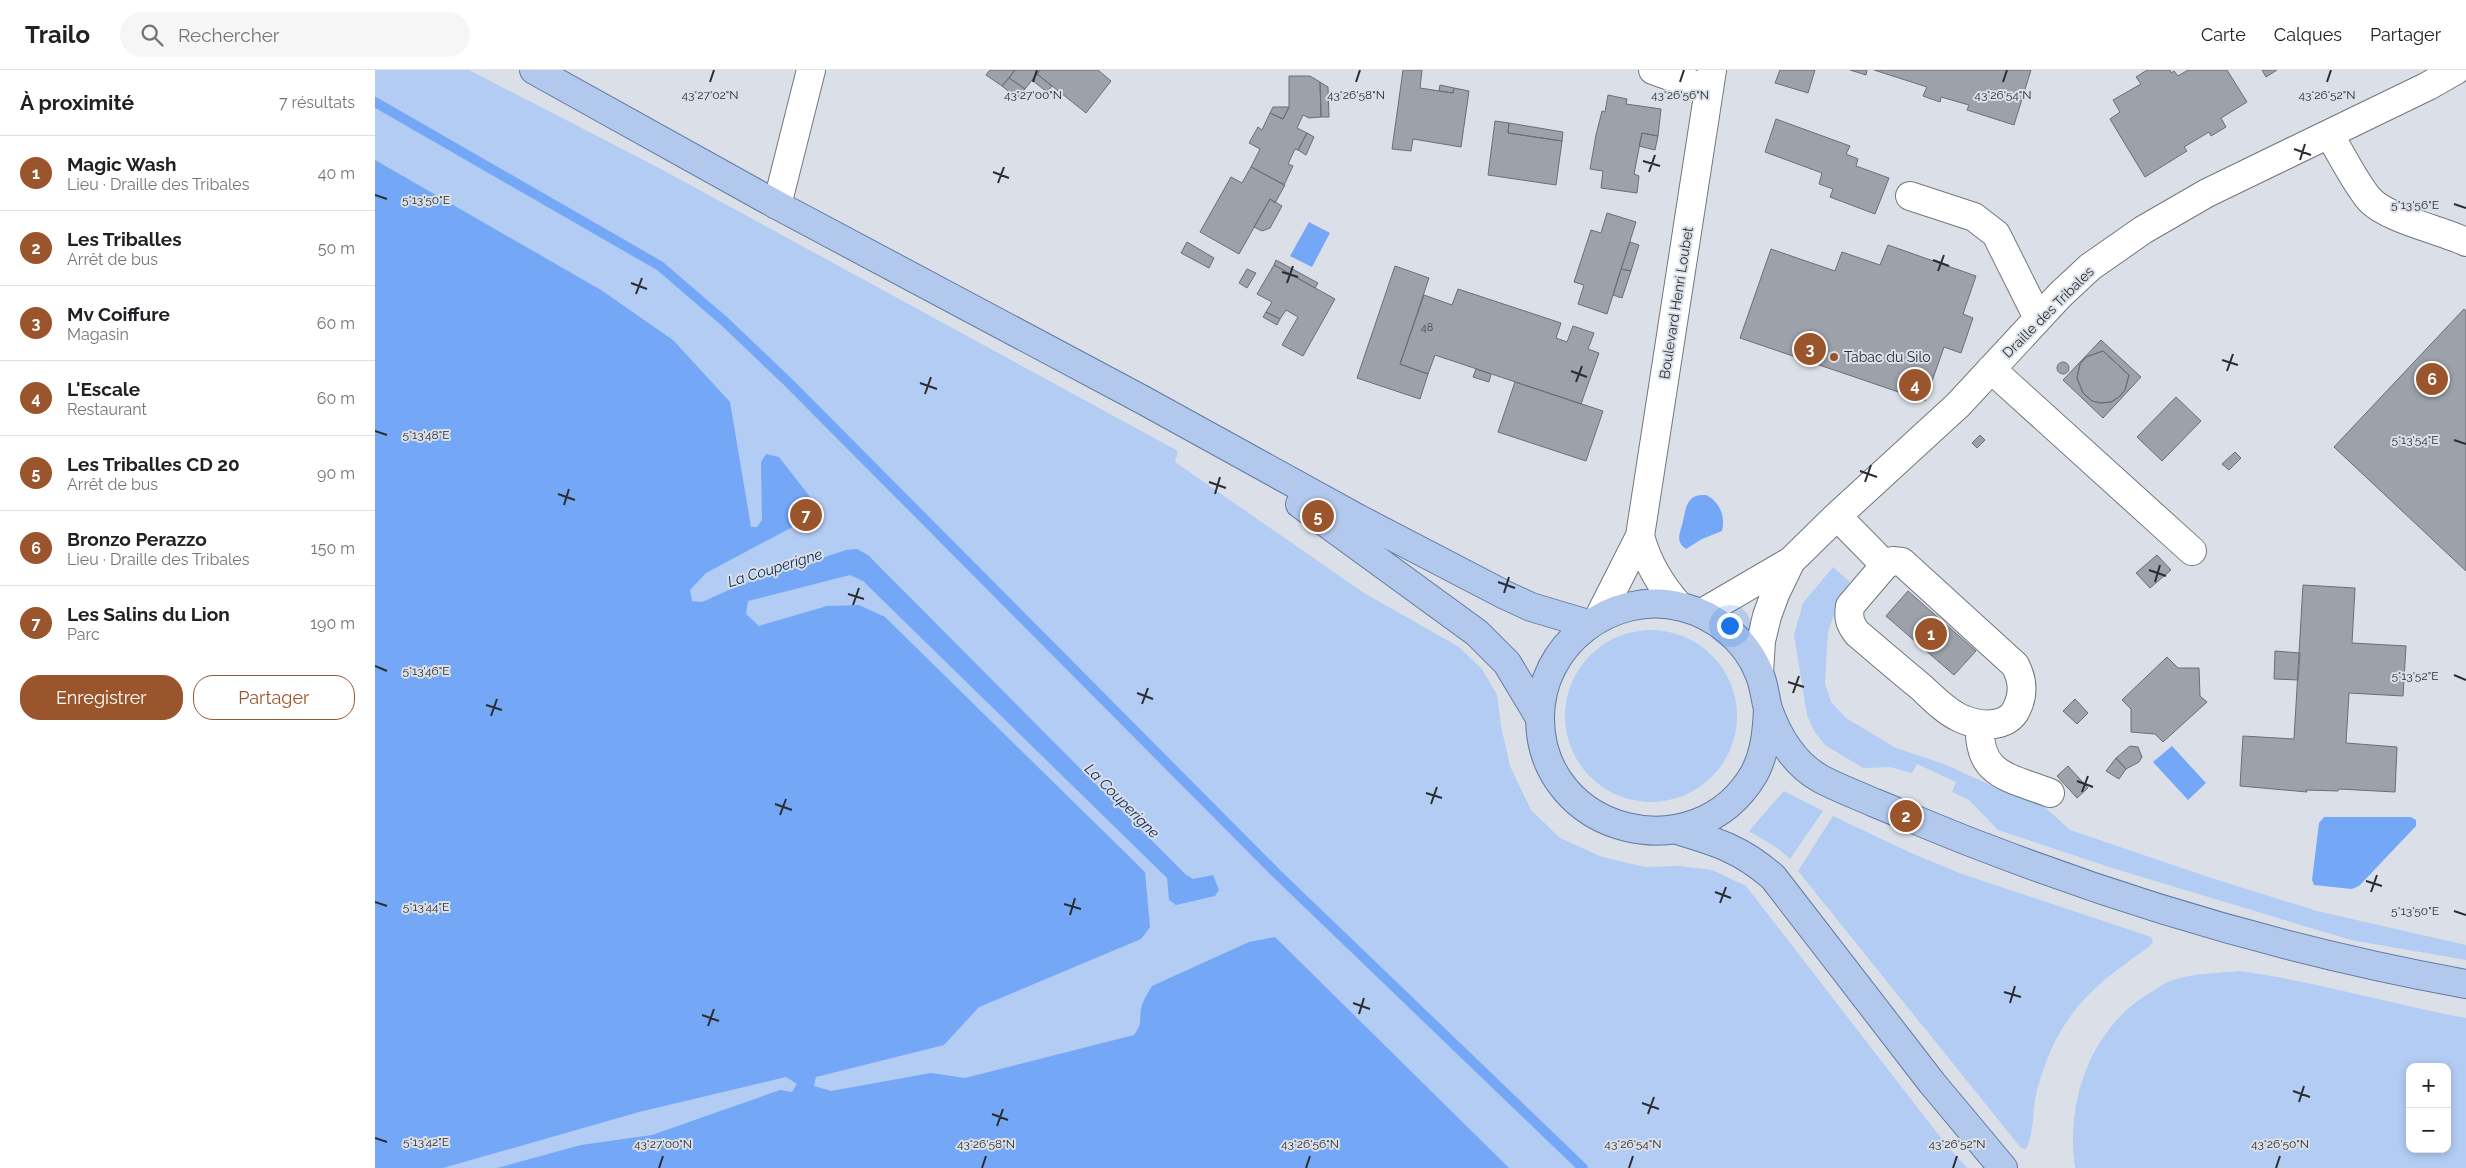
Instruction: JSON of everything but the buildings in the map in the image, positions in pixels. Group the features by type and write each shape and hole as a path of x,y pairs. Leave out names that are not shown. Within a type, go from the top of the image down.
{"main road":[{"path":"534,70 777,205 1175,418 1357,518 1531,607 1593,621"},
{"path":"1175,418 1318,516 1477,633 1507,663 1540,718"},
{"path":"1768,709 1766,742 1755,773 1735,799 1708,818 1677,830 1644,832 1611,824 1582,807 1559,782 1545,752 1540,718 1546,682 1562,650 1593,621 1615,610 1632,605 1691,610 1725,628 1745,648 1759,672 1768,709 1788,750 1807,770 1820,778 1939,830 2068,880 2234,932 2411,974 2466,984"},
{"path":"1677,830 1726,845 1741,853 1773,878 1932,1083 2003,1168"}],"street":[{"path":"1653,70 1711,80"},
{"name":"Draille des Tribales","path":"1691,610 1791,561 1837,516 1938,424 2038,318 2090,267 2143,230 2207,193 2457,70"},
{"path":"777,205 803,73"},
{"name":"Boulevard Henri Loubet","path":"1593,621 1640,536 1711,80"},
{"path":"2329,134 2371,201 2394,216 2444,232 2466,242"},
{"path":"1910,196 1974,217 1996,234 2038,318"},
{"path":"1991,369 2192,551"},
{"path":"1837,516 1885,565"},
{"name":"Boulevard Henri Loubet","path":"1640,536 1647,559 1655,575 1691,610"},
{"name":"Draille des Tribales","path":"1759,672 1761,641 1767,616 1791,561"},
{"path":"1893,561 1902,562 2015,665 2023,688 2015,713 2005,721 1995,724 1969,722 1949,711 1857,633 1850,624 1850,606 1885,565 1893,561"},
{"path":"1980,724 1979,743 1983,755 1991,767 2004,775 2050,793"}],"shaded area":[{"path":"375,70 469,70 659,168 1178,451 1175,462 1364,593 1459,647 1482,669 1497,695 1501,726 1510,766 1531,810 1560,838 1602,857 1645,867 1680,866 1712,870 1746,886 1948,1147 1967,1168 375,1168"},
{"path":"1833,567 1850,582 1840,598 1828,632 1825,683 1831,702 1846,718 1896,748 1944,764 1999,789 2021,791 2036,799 2070,830 2211,878 2317,911 2466,945 2466,960 2351,940 2112,868 1998,830 1969,800 1952,792 1956,782 1917,764 1912,773 1890,767 1863,768 1825,745 1814,731 1807,715 1794,635 1803,603"},
{"path":"1651,630 1668,632 1684,637 1712,655 1730,683 1735,699 1737,716 1735,733 1730,749 1712,777 1684,795 1668,800 1651,802 1634,800 1618,795 1590,777 1572,749 1567,733 1565,716 1567,699 1572,683 1590,655 1618,637 1634,632"},
{"path":"1784,791 1823,811 1790,859 1779,849 1749,831"},
{"path":"1833,816 1911,853 1962,874 2151,937 2153,942 2149,947 2092,991 2065,1023 2045,1065 2037,1090 2031,1135 2026,1149 2021,1148 1798,871"},
{"path":"2241,971 2298,981 2466,1018 2466,1168 2075,1168 2074,1116 2079,1091 2087,1067 2099,1044 2114,1023 2132,1006 2158,988 2168,982 2181,978"}],"water":[{"path":"375,160 601,290 673,340 730,402 751,527 757,527 762,520 761,462 766,454 779,457 814,502 811,517 706,573 690,590 692,601 702,602 738,586 846,550 857,549 868,555 1185,874 1193,879 1213,875 1219,890 1215,896 1176,905 1169,900 1167,878 863,581 850,575 748,601 746,614 759,626 827,606 859,605 885,617 1145,872 1150,927 1141,939 979,1007 944,1045 816,1077 814,1086 831,1091 931,1073 965,1078 1134,1035 1140,1025 1143,1003 1152,986 1249,942 1275,937 1509,1168 497,1168 581,1145 652,1135 780,1090 792,1092 797,1084 786,1077 639,1112 443,1168 375,1168"},
{"path":"1309,222 1330,233 1312,267 1290,256"},
{"path":"1706,495 1718,505 1723,520 1722,531 1702,539 1686,549 1680,543 1679,536 1686,507 1694,497"},
{"path":"2172,746 2206,783 2188,800 2153,762"},
{"path":"2324,817 2411,817 2416,820 2416,826 2359,886 2352,889 2314,885 2312,880 2319,823"}],"waterway":[{"path":"375,102 660,266 724,321 788,382 1277,874 1583,1168"}],"place":[{"name":"Mv Coiffure","path":"1810,349"},
{"name":"Tabac du Silo","path":"1834,357"},
{"name":"Bronzo Perazzo","path":"2432,379"},
{"name":"L'Escale","path":"1915,385"},
{"name":"Les Salins du Lion","path":"806,515"},
{"name":"Les Triballes CD 20","path":"1318,516"},
{"name":"Magic Wash","path":"1931,634"},
{"name":"Les Triballes","path":"1906,816"}],"water label":[{"name":"La Couperigne","path":"775,568"},
{"name":"La Couperigne","path":"1122,801"}]}
